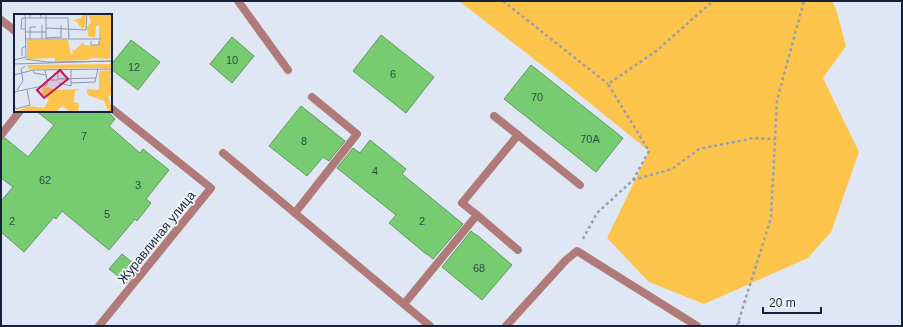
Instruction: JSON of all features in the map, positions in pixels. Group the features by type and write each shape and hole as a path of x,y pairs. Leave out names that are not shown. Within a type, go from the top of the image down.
{"street":[{"path":"238,1 288,70"},
{"path":"1,20 14,30"},
{"path":"295,213 357,134 312,97"},
{"name":"Журавлиная улица","path":"99,326 211,188 112,109"},
{"path":"1,135 19,112"},
{"path":"494,116 580,185"},
{"path":"518,135 462,203 518,250"},
{"path":"223,154 430,326"},
{"path":"404,304 477,215"},
{"path":"506,326 566,260 577,250 697,326"}],"path":[{"path":"503,1 608,84 649,151 633,180 597,213 577,250"},
{"path":"608,84 655,52 712,1"},
{"path":"737,326 771,218 777,100 804,1"},
{"path":"633,180 672,169 699,148 754,138 775,140"},
{"path":"738,321 743,326"}],"shaded area":[{"path":"459,1 832,1 836,9 846,46 823,78 859,152 831,232 808,258 704,304 649,282 607,238 649,151 565,83"}],"building":[{"path":"381,35 434,77 406,113 353,71"},
{"path":"232,37 254,56 232,83 210,64"},
{"path":"131,40 160,62 138,90 112,70 112,64"},
{"path":"531,65 623,138 596,172 504,99"},
{"path":"301,106 345,141 329,161 323,157 307,176 269,146"},
{"path":"37,112 108,112 115,119 109,126 140,153 143,149 169,170 146,199 151,203 137,221 135,219 109,250 62,211 56,219 54,217 24,252 1,232 1,201 13,187 1,178 1,140 5,138 28,157 54,125"},
{"path":"370,140 406,169 402,174 463,224 433,259 389,223 396,215 337,168 353,148 360,153"},
{"path":"471,231 512,265 482,300 442,267"},
{"path":"122,254 139,268 127,283 109,269"}]}
